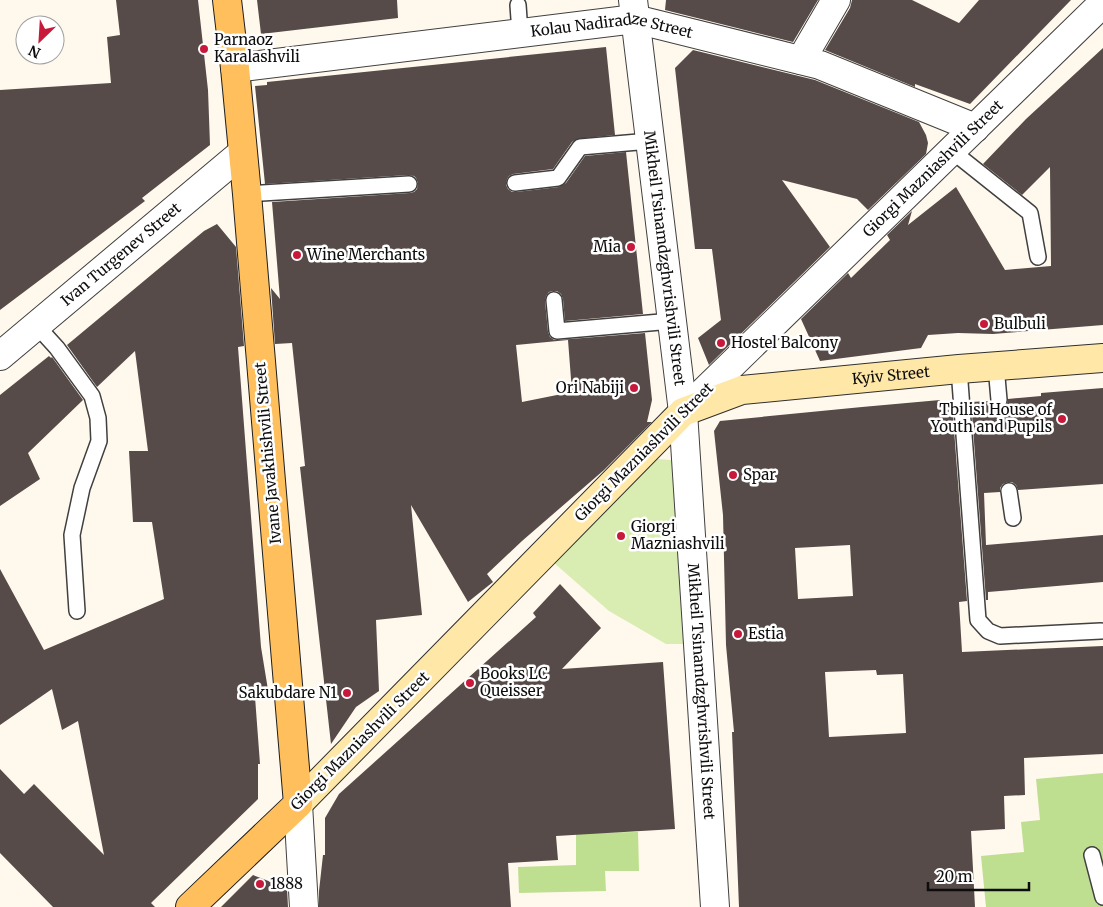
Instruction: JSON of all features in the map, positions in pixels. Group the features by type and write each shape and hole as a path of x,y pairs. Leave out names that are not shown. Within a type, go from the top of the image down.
{"main road":[{"name":"Ivane Javakhishvili Street","path":"228,0 298,804"},
{"name":"Kyiv Street","path":"683,412 742,390 959,369 1103,358"},
{"name":"Giorgi Mazniashvili Street","path":"190,907 298,804 683,412"}],"street":[{"path":"801,60 836,0"},
{"name":"Giorgi Mazniashvili Street","path":"683,412 1103,3"},
{"name":"Kolau Nadiradze Street","path":"235,68 520,33 634,10 820,65 975,128"},
{"name":"Mikheil Tsinamdzghvrishvili Street","path":"634,10 683,412 715,907"},
{"name":"Ivan Turgenev Street","path":"0,356 242,153"},
{"name":"Ivane Javakhishvili Street","path":"298,804 304,907"}],"lane":[{"path":"518,5 520,33"},
{"path":"515,183 558,178 580,147 650,141"},
{"path":"952,151 1030,213 1038,257"},
{"path":"246,194 409,184"},
{"path":"554,300 557,331 672,322"},
{"path":"37,326 57,348 92,396 98,418 99,441 82,488 72,535 77,610"},
{"path":"996,366 1000,400"},
{"path":"959,369 978,620 988,631 1000,636 1101,631"},
{"path":"1009,491 1014,518"},
{"path":"1092,855 1103,897"}],"green space":[{"path":"657,459 671,460 678,469 686,644 666,644 609,611 553,562"},
{"path":"1103,773 1103,907 986,907 981,856 1024,852 1021,822 1040,820 1036,779"},
{"path":"638,832 639,871 605,871 606,891 519,893 518,867 576,865 576,833"}],"building":[{"path":"116,0 198,0 208,90 210,145 142,198 145,201 0,310 0,90 111,83 107,37 120,35"},
{"path":"257,0 397,0 398,18 261,34"},
{"path":"666,0 818,0 793,42 665,10"},
{"path":"852,0 912,0 959,23 979,0 1071,0 970,104 915,84 915,87 825,50 850,8"},
{"path":"606,47 615,135 576,139 553,169 513,174 507,179 506,185 512,192 559,187 566,183 585,156 626,152 643,314 565,321 561,294 553,291 549,292 545,301 548,332 554,340 645,333 652,400 647,422 652,422 604,470 487,574 493,582 468,602 411,505 422,615 376,620 379,691 356,707 331,744 300,467 305,466 292,343 275,344 271,288 280,299 272,202 410,193 417,189 418,183 414,176 408,175 265,184 255,86 267,85 267,82","holes":["568,340 572,392 522,402 516,345"]},
{"path":"1103,48 1103,325 993,334 958,333 928,335 921,348 820,361 801,319 848,273 851,278 890,240 887,235 912,211 908,225 956,187 1005,270 1051,266 1050,167 1022,195 983,164 1026,119"},
{"path":"693,50 815,80 919,122 928,143 926,154 868,210 857,199 782,180 830,247 709,365 698,338 721,320 712,249 695,249 675,68"},
{"path":"217,224 236,247 244,346 238,347 261,647 269,696 255,697 260,764 258,764 258,799 151,903 155,907 53,907 0,853 0,769 24,794 34,784 104,855 78,721 62,730 52,689 0,725 0,569 44,650 164,599 152,522 133,522 129,451 148,451 135,351 97,387 67,345 204,231"},
{"path":"49,356 52,357 83,400 28,453 40,479 0,506 0,395"},
{"path":"1103,388 1103,484 1018,490 1016,485 1008,482 1003,484 1000,492 984,493 986,545 1103,535 1103,582 988,592 988,600 986,600 971,402 990,401 991,405 1000,409 1005,407 1008,399 1041,396 1041,393"},
{"path":"940,400 940,404 952,403 967,601 959,602 962,652 1103,646 1103,754 1024,758 1025,795 1004,796 1005,829 971,831 975,907 739,907 732,732 734,732 726,645 723,515 714,431 720,421","holes":["850,545 853,596 798,599 795,548","876,670 877,675 903,674 906,733 829,737 825,672"]},
{"path":"560,584 601,628 562,669 663,662 675,829 556,836 558,860 508,863 511,907 319,907 323,855 325,855 325,818 339,794 536,617 533,613"},
{"path":"253,875 287,888 288,907 221,907"}],"place":[{"name":"Parnaoz Karalashvili","path":"204,49"},
{"name":"Mia","path":"631,247"},
{"name":"Wine Merchants","path":"297,255"},
{"name":"Bulbuli","path":"984,324"},
{"name":"Hostel Balcony","path":"721,343"},
{"name":"Ori Nabiji","path":"634,388"},
{"name":"Tbilisi House of Youth and Pupils","path":"1062,419"},
{"name":"Spar","path":"733,475"},
{"name":"Giorgi Mazniashvili","path":"621,536"},
{"name":"Estia","path":"738,634"},
{"name":"Books LC Queisser","path":"470,683"},
{"name":"Sakubdare N1","path":"347,693"},
{"name":"1888","path":"260,884"}]}
